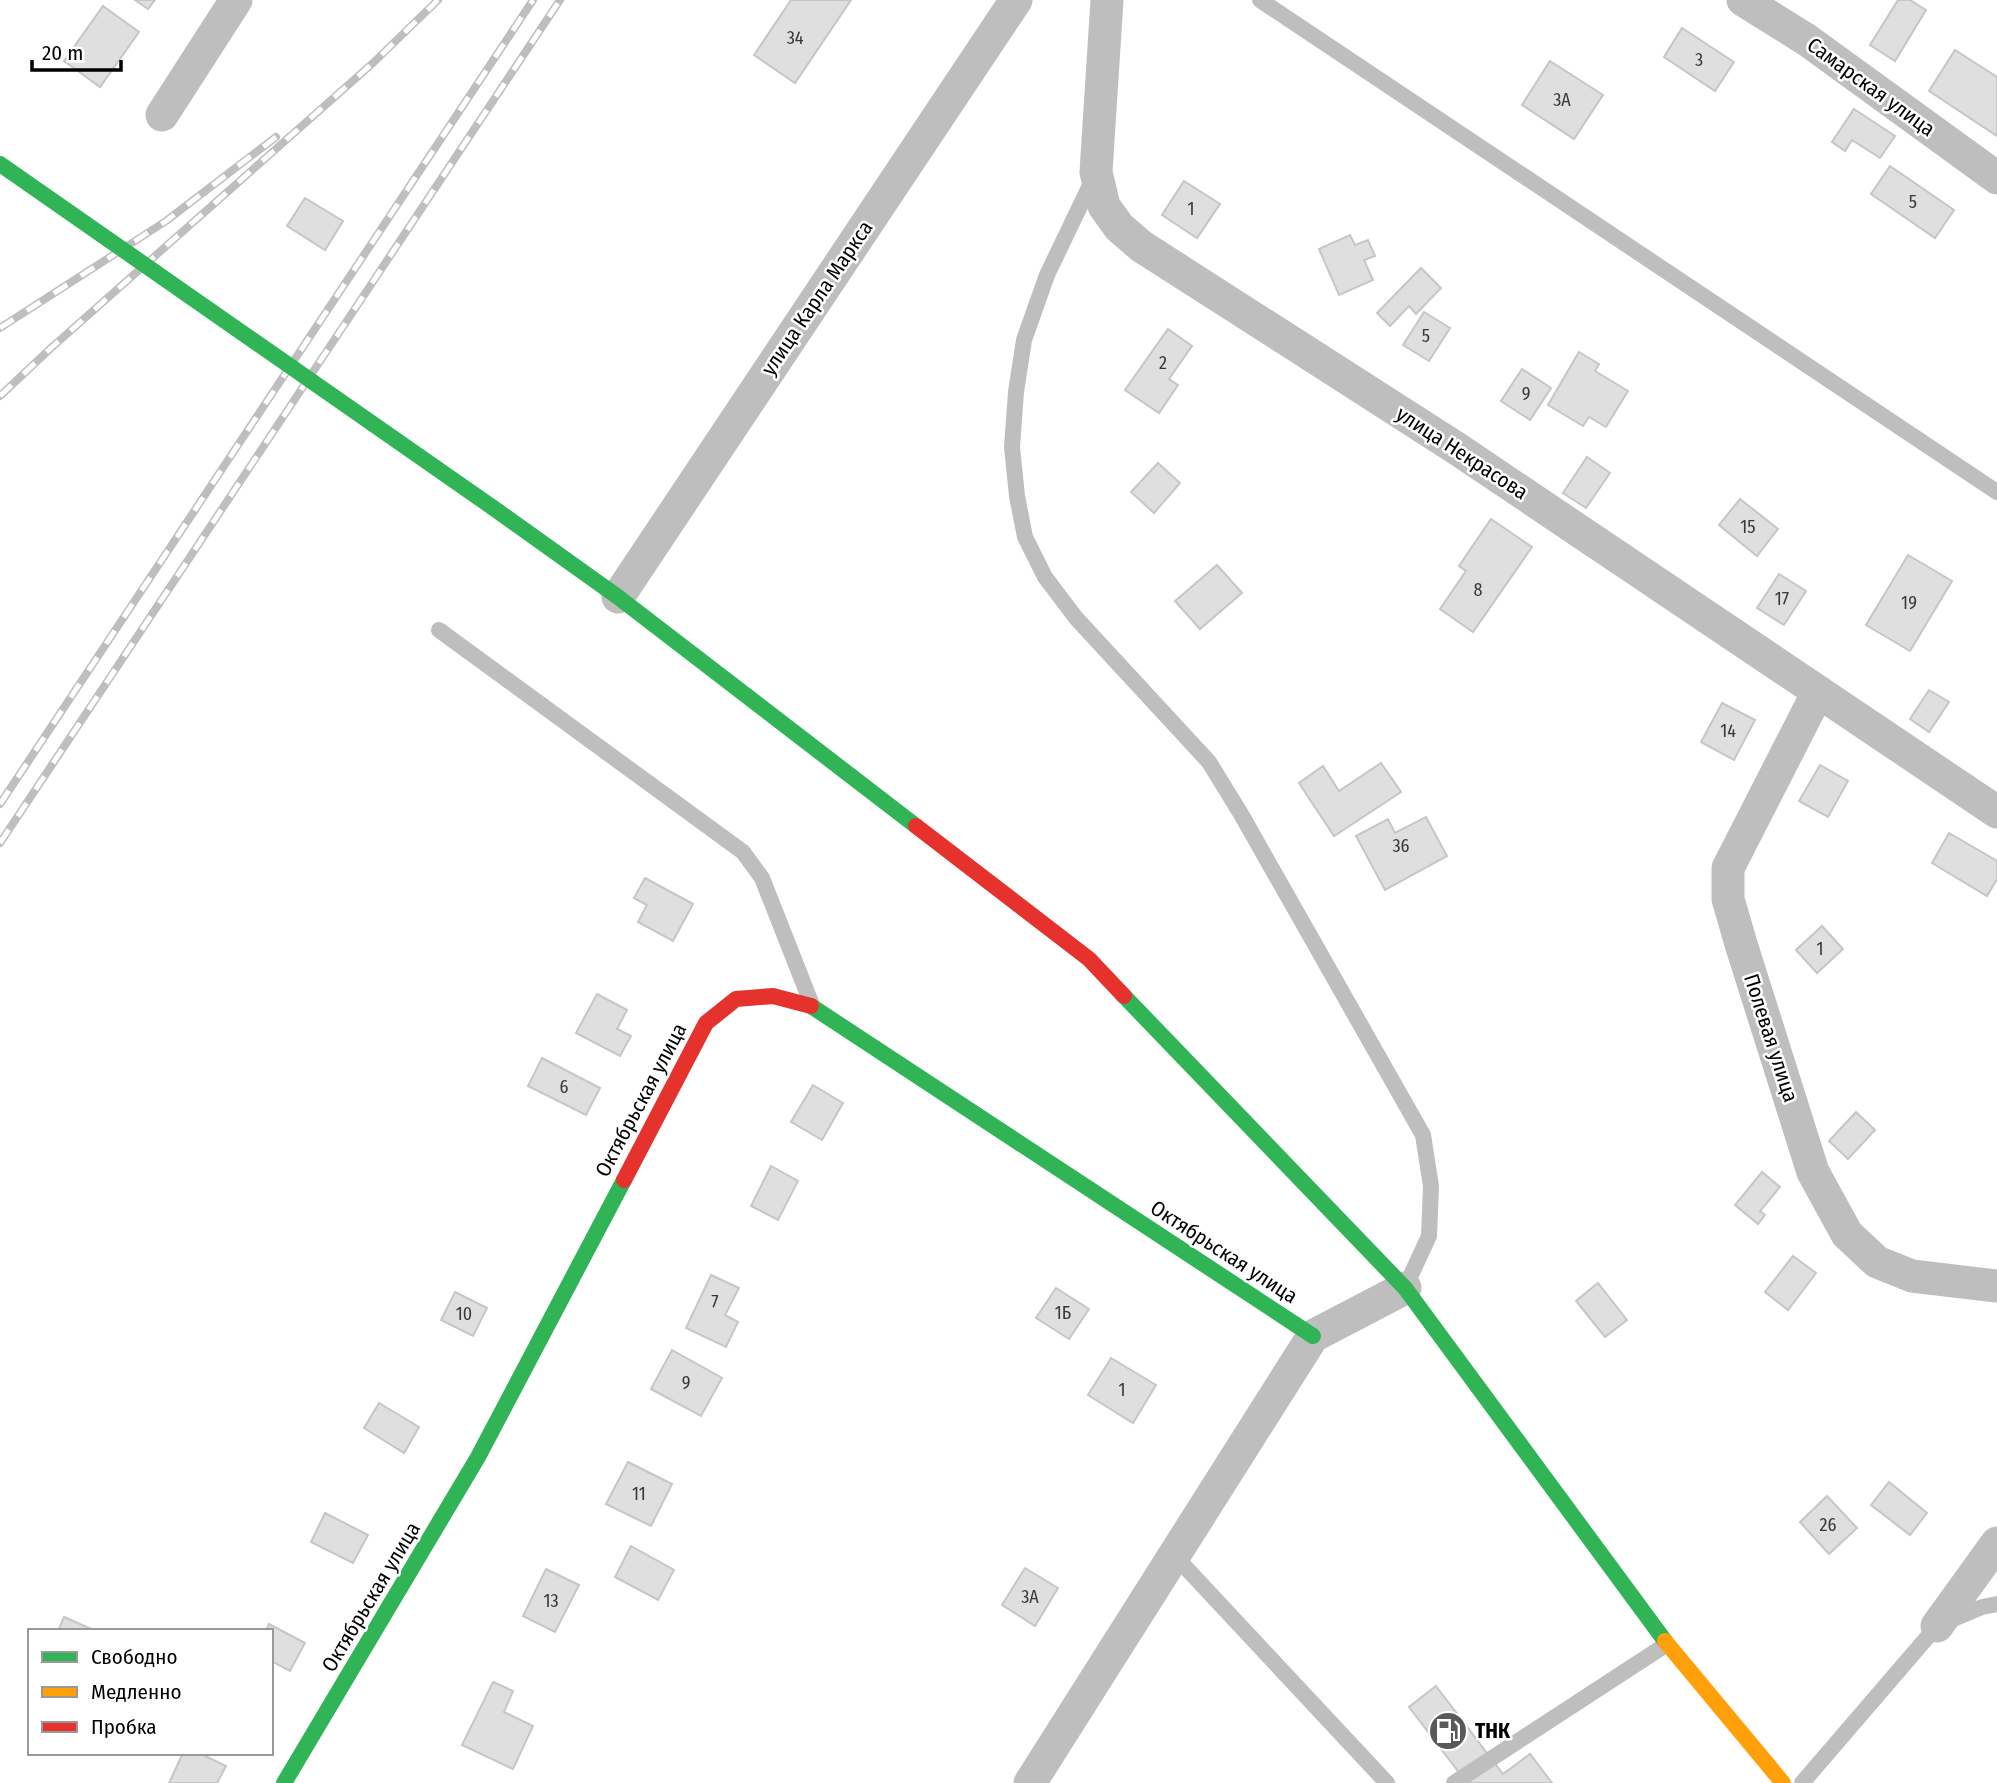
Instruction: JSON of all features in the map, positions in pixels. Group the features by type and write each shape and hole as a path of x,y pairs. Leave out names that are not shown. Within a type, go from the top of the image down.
{"street":[{"path":"162,115 236,0"},
{"name":"улица Карла Маркса","path":"618,597 1016,0"},
{"name":"улица Некрасова","path":"1107,0 1096,172 1104,206 1119,227 1141,246 1456,448 1997,812"},
{"name":"Самарская улица","path":"1743,0 1807,40 1997,178"},
{"path":"0,163 618,597 1089,959 1405,1288 1667,1644 1783,1783"},
{"name":"Полевая улица","path":"1818,692 1728,868 1728,899 1741,944 1813,1172 1847,1234 1877,1262 1912,1276 1997,1286"},
{"name":"Октябрьская улица","path":"284,1783 478,1457 706,1023 736,999 773,996 813,1007 1313,1336"},
{"path":"1030,1783 1313,1336 1405,1288"},
{"path":"1937,1626 1997,1543"}],"lane":[{"path":"1260,0 1997,492"},
{"path":"1096,172 1047,275 1024,340 1012,447 1025,537 1045,577 1076,618 1209,762 1423,1135 1431,1186 1429,1236 1405,1288"},
{"path":"439,630 743,852 762,878 813,1007"},
{"path":"1175,1556 1387,1783"},
{"path":"1801,1783 1937,1626 1982,1607 1997,1604"},
{"path":"1454,1783 1667,1644"}],"building":[{"path":"135,0 155,0 148,9"},
{"path":"791,0 851,0 795,83 754,55"},
{"path":"1898,0 1910,0 1926,10 1895,61 1870,45"},
{"path":"103,6 139,32 100,87 64,61"},
{"path":"1682,28 1734,62 1715,91 1664,57"},
{"path":"1955,50 1997,77 1997,136 1929,91"},
{"path":"1550,61 1603,95 1574,139 1522,105"},
{"path":"1854,109 1895,136 1880,158 1852,140 1845,151 1832,142"},
{"path":"1890,166 1954,210 1935,238 1871,194"},
{"path":"1184,181 1220,204 1197,238 1162,215"},
{"path":"305,198 343,221 325,250 287,226"},
{"path":"1350,235 1355,245 1368,240 1375,256 1364,260 1373,280 1339,295 1319,249"},
{"path":"1421,268 1441,288 1416,314 1409,306 1390,326 1377,313"},
{"path":"1424,312 1450,328 1429,361 1403,345"},
{"path":"1168,329 1192,346 1169,379 1178,385 1159,413 1125,390"},
{"path":"1579,352 1599,364 1595,371 1628,391 1606,427 1589,417 1583,426 1548,405"},
{"path":"1522,369 1551,388 1530,420 1501,401"},
{"path":"1587,457 1610,473 1586,508 1563,493"},
{"path":"1158,463 1180,483 1154,513 1131,492"},
{"path":"1740,499 1778,529 1757,556 1719,525"},
{"path":"1491,519 1532,547 1473,632 1440,609 1466,571 1459,566"},
{"path":"1908,555 1952,581 1910,651 1866,625"},
{"path":"1217,565 1242,593 1200,629 1175,601"},
{"path":"1779,574 1806,591 1784,625 1757,608"},
{"path":"1929,690 1949,702 1929,732 1910,719"},
{"path":"1722,703 1755,720 1734,760 1701,742"},
{"path":"1381,763 1401,792 1334,836 1299,783 1323,766 1339,791"},
{"path":"1820,765 1848,781 1828,817 1799,801"},
{"path":"1426,817 1447,856 1385,890 1356,836 1388,819 1395,833"},
{"path":"1949,833 1997,861 1997,879 1987,896 1932,863"},
{"path":"645,878 693,904 673,941 638,922 647,905 634,898"},
{"path":"1822,926 1843,949 1817,973 1796,950"},
{"path":"597,994 627,1010 617,1029 631,1036 620,1056 576,1033"},
{"path":"542,1058 600,1088 586,1115 528,1086"},
{"path":"813,1085 843,1103 822,1140 791,1122"},
{"path":"1856,1112 1875,1130 1848,1159 1829,1141"},
{"path":"771,1166 798,1181 778,1220 751,1206"},
{"path":"1762,1172 1780,1187 1760,1211 1765,1215 1758,1224 1735,1205"},
{"path":"1793,1256 1816,1273 1788,1310 1765,1292"},
{"path":"711,1275 739,1288 725,1315 738,1322 726,1347 686,1328"},
{"path":"1598,1283 1627,1320 1605,1337 1576,1301"},
{"path":"1056,1288 1089,1309 1069,1339 1036,1318"},
{"path":"455,1292 487,1308 473,1336 441,1320"},
{"path":"672,1350 722,1378 701,1416 651,1389"},
{"path":"1111,1358 1156,1385 1133,1423 1088,1395"},
{"path":"379,1403 419,1427 404,1453 364,1428"},
{"path":"628,1462 672,1484 651,1526 606,1504"},
{"path":"1889,1482 1927,1513 1910,1535 1871,1505"},
{"path":"1827,1496 1857,1528 1829,1554 1800,1522"},
{"path":"325,1513 368,1535 353,1563 311,1542"},
{"path":"631,1546 674,1570 658,1600 615,1577"},
{"path":"1025,1568 1058,1588 1035,1626 1002,1605"},
{"path":"546,1569 579,1585 555,1632 523,1616"},
{"path":"64,1617 91,1629 59,1629"},
{"path":"269,1624 305,1643 290,1671 273,1662 273,1629 267,1629"},
{"path":"493,1682 513,1691 504,1712 533,1726 513,1769 462,1745"},
{"name":"ТНК","path":"1436,1686 1503,1774 1530,1754 1552,1783 1467,1783 1409,1707"},
{"path":"182,1755 203,1755 226,1766 217,1783 169,1783"}],"railway":[{"path":"0,396 373,63 438,0"},
{"path":"0,804 533,0"},
{"path":"0,843 560,0"},
{"path":"0,328 166,221 276,137"}],"traffic: fast":[{"path":"0,164 492,507"},
{"path":"492,507 618,597 916,826"},
{"path":"1124,996 1405,1288 1665,1641"},
{"path":"811,1006 1313,1336"},
{"path":"284,1783 478,1457 624,1180"}],"traffic: slow":[{"path":"1665,1641 1783,1783"}],"traffic: jam":[{"path":"916,826 1089,959 1124,996"},
{"path":"624,1180 706,1023 736,999 773,996 811,1006"}],"place":[{"name":"ТНК","path":"1448,1731"}]}
